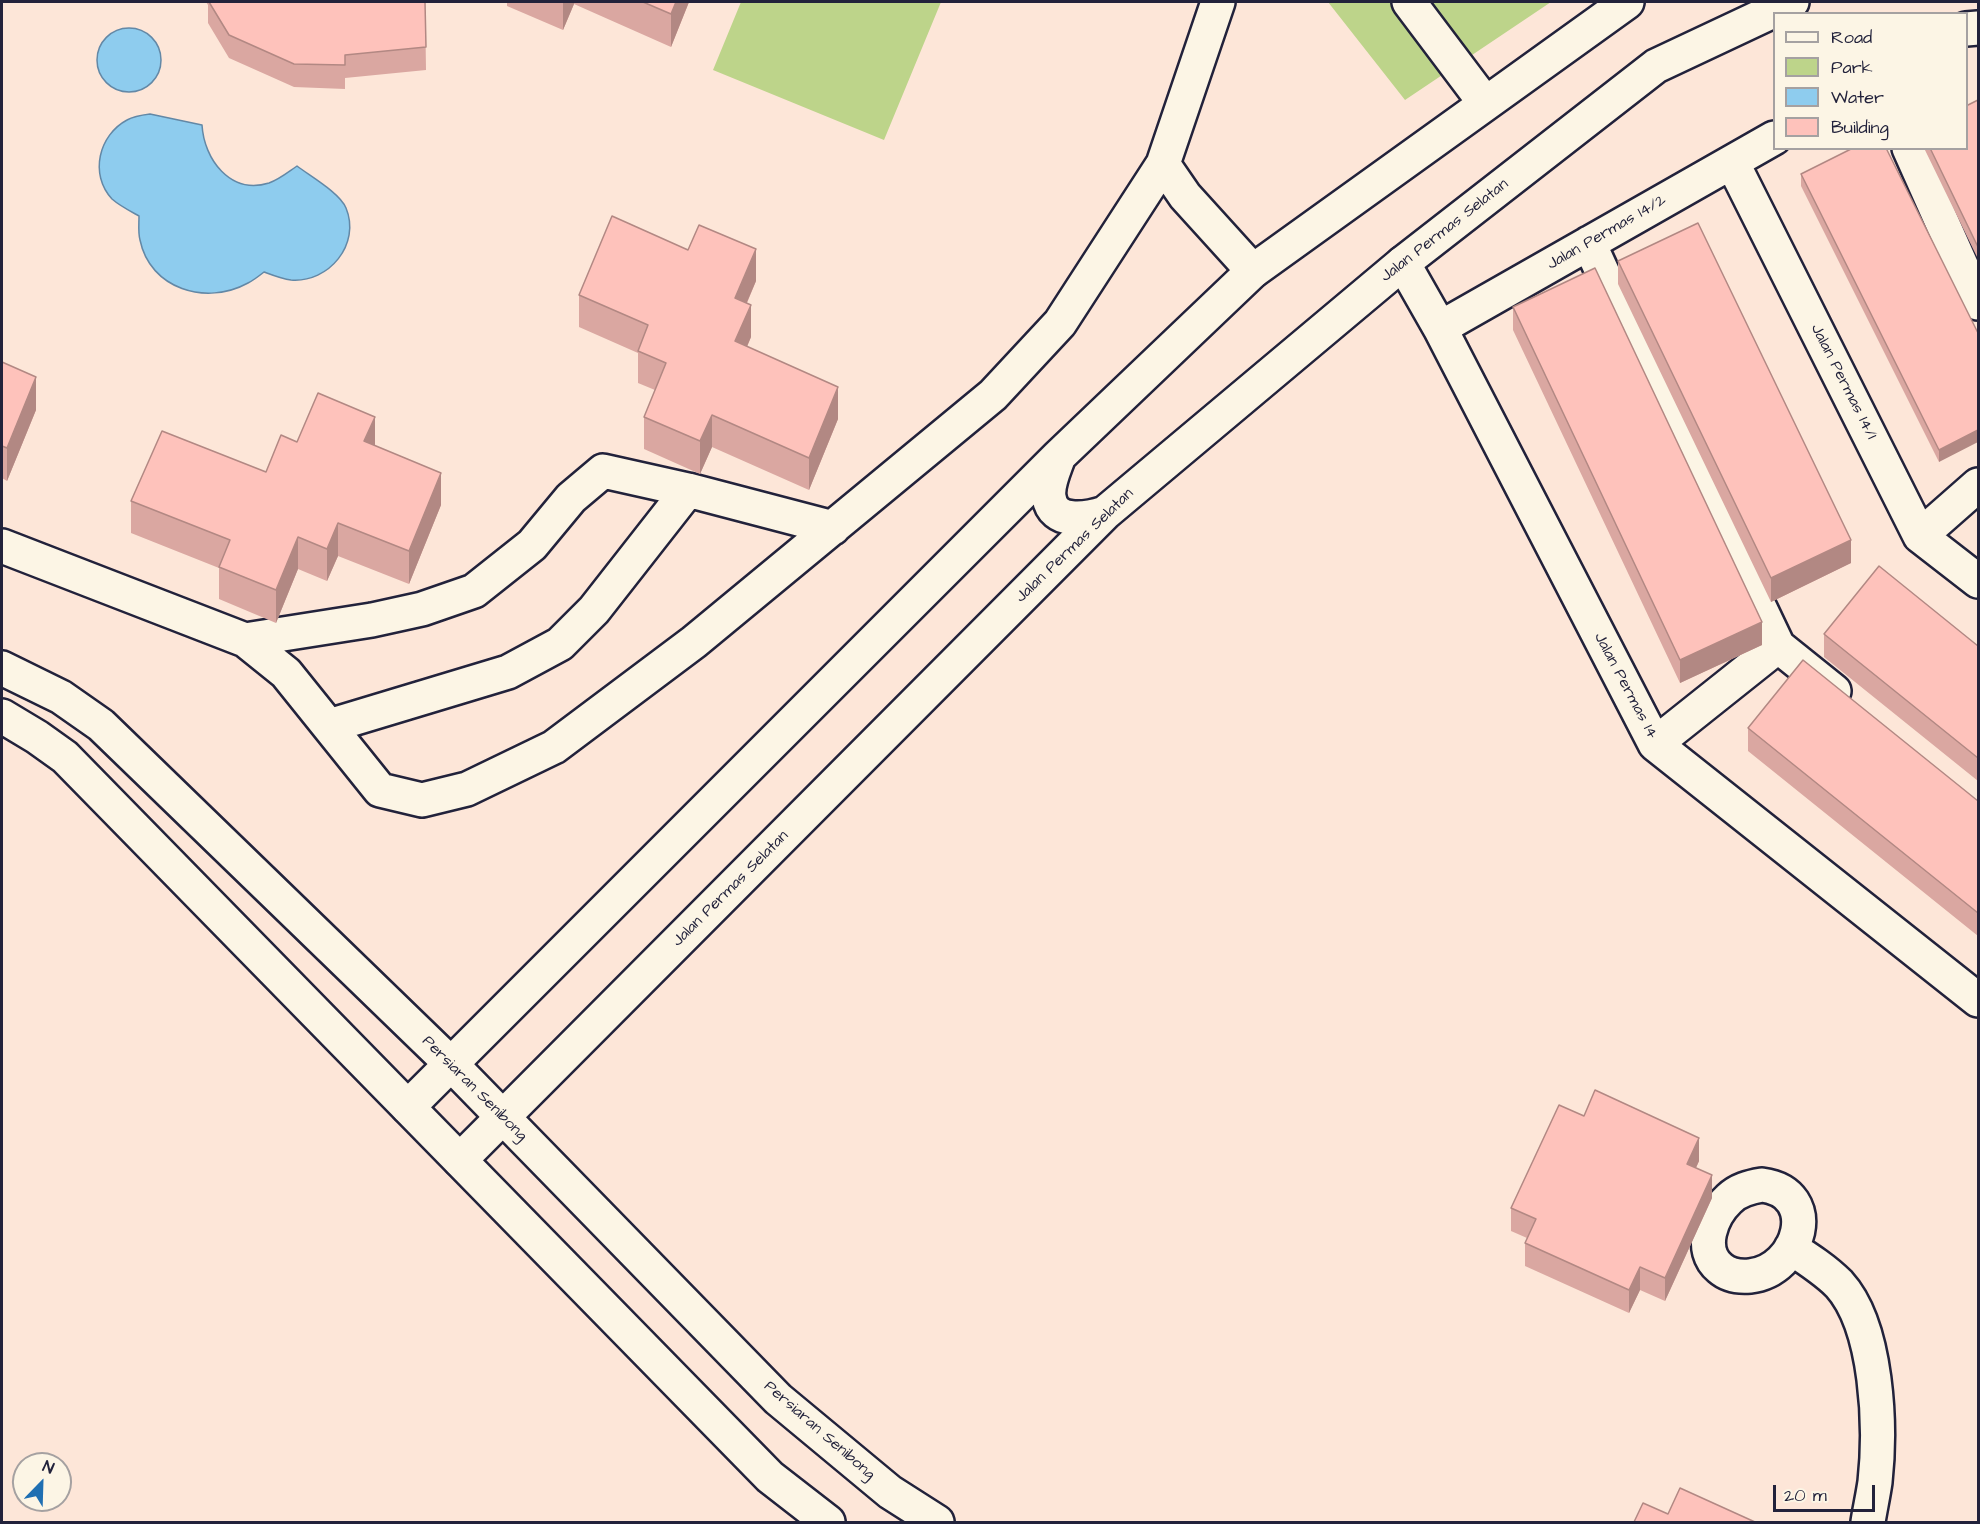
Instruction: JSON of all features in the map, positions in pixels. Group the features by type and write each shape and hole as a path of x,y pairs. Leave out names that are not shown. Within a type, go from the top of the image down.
{"street":[{"path":"2,546 245,640 286,673 380,790 422,800 467,789 554,747 694,642 993,395 1060,323 1163,164 1218,2"},
{"path":"1409,2 1485,104"},
{"path":"408,1107 1059,456 1253,271 1627,2"},
{"name":"Jalan Permas Selatan","path":"460,1160 1105,513 1403,263 1656,66 1792,2"},
{"name":"Jalan Permas 14/2","path":"1440,328 1773,139"},
{"path":"1910,150 1978,303"},
{"name":"Jalan Permas 14/1","path":"1732,162 1920,536 1978,581"},
{"path":"1163,164 1185,196 1253,271"},
{"path":"1589,243 1778,646 1861,712"},
{"name":"Jalan Permas 14","path":"1403,263 1440,328 1655,744 1978,1000"},
{"path":"1059,456 1048,496 1054,510 1065,517 1078,518 1105,513"},
{"path":"245,640 372,620 422,609 474,591 532,545 572,498 603,471 688,490 833,528"},
{"path":"1920,536 1978,485"},
{"path":"329,726 508,672 560,644 594,610 688,490"},
{"path":"1655,744 1778,646"},
{"name":"Persiaran Senibong","path":"2,668 61,697 101,725 450,1063 778,1399 891,1507 937,1522"},
{"path":"2,716 37,736 65,757 770,1477 828,1522"},
{"path":"1791,1248 1820,1267 1839,1285 1854,1306 1864,1331 1872,1366 1877,1447 1875,1483 1868,1522"}],"green space":[{"path":"741,2 941,2 884,140 713,70"},
{"path":"1328,2 1551,2 1405,100"}],"water":[{"path":"129,28 147,34 155,42 161,60 155,78 147,86 129,92 111,86 103,78 97,60 103,42 111,34"},
{"path":"150,114 202,125 208,150 214,161 231,179 242,184 269,183 297,166 324,185 343,202 350,222 349,235 338,259 318,275 305,279 291,280 264,272 232,290 215,293 182,288 167,281 155,271 146,257 139,237 139,216 112,199 105,189 99,167 104,145 117,127 132,118"}],"building":[{"path":"209,2 425,2 426,47 345,55 345,65 294,64 229,35"},
{"path":"643,2 676,2 671,14"},
{"path":"1978,100 1978,247 1931,150 1968,150 1968,105"},
{"path":"1849,150 1887,150 1978,333 1978,430 1939,450 1801,174"},
{"path":"612,216 688,250 699,225 756,249 735,298 751,305 735,341 838,387 809,458 712,415 700,441 644,417 666,363 638,351 648,325 579,295"},
{"path":"1698,223 1851,540 1771,578 1618,261"},
{"path":"1595,268 1762,622 1680,660 1513,307"},
{"path":"2,362 36,377 7,448 2,446"},
{"path":"318,393 375,417 364,441 441,473 409,551 338,523 327,549 298,537 276,590 219,567 230,540 131,501 162,431 266,472 281,435 297,442"},
{"path":"1879,566 1978,646 1978,758 1824,634"},
{"path":"1803,660 1978,801 1978,913 1748,728"},
{"path":"1595,1090 1699,1138 1687,1164 1712,1175 1665,1278 1640,1267 1629,1290 1525,1243 1536,1219 1511,1208 1559,1105 1584,1116"},
{"path":"1680,1488 1755,1522 1634,1522 1643,1503 1668,1514"}]}
